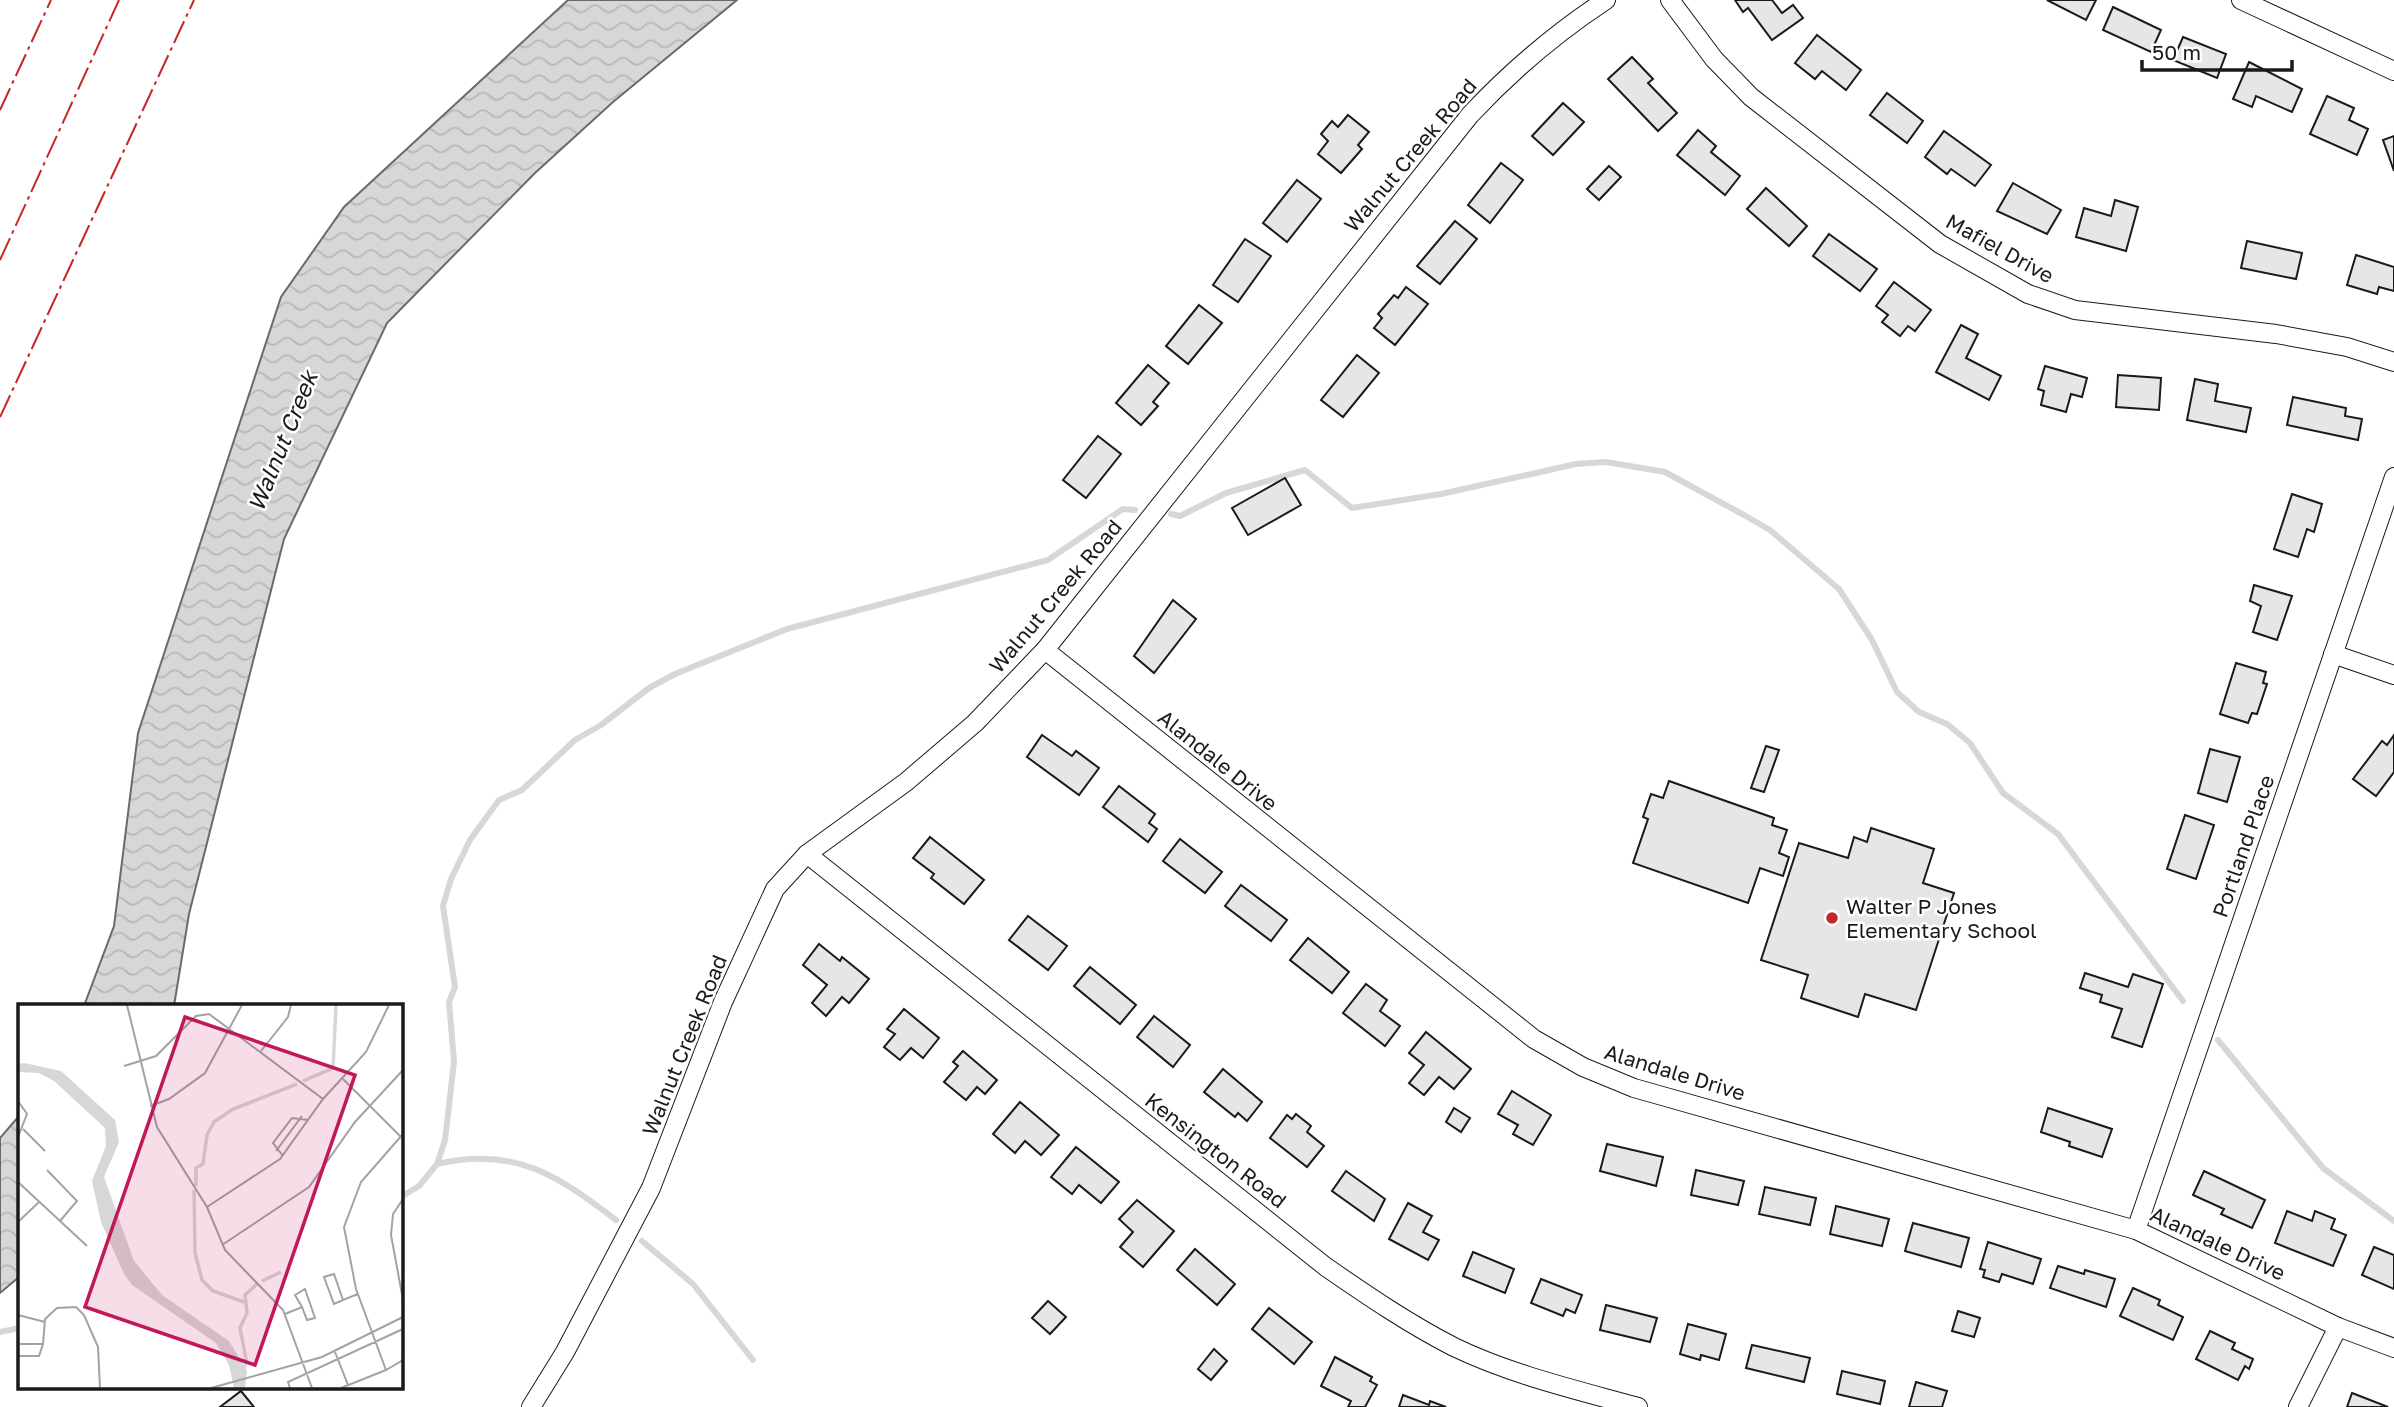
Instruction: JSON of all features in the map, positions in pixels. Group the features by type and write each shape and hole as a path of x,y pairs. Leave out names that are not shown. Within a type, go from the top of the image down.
{"street":[{"name":"Walnut Creek Road","path":"531,1407 565,1352 650,1188 723,1002 775,889 807,854 906,782 975,723 1045,650 1470,115 1506,76 1551,39 1606,0"},
{"name":"Mafiel Drive","path":"1670,0 1714,59 1751,97 1940,244 2028,294 2075,310 2276,334 2347,347 2394,362"},
{"path":"2241,0 2394,71"},
{"name":"Portland Place","path":"2136,1230 2394,477"},
{"name":"Alandale Drive","path":"1045,650 1534,1039 1583,1067 1634,1088 2136,1230 2338,1326 2394,1348"},
{"path":"2333,654 2394,675"},
{"name":"Kensington Road","path":"807,854 1326,1267 1393,1313 1456,1347 1513,1370 1638,1407"},
{"path":"2298,1407 2338,1326"}],"water":[{"name":"Walnut Creek","path":"568,0 737,0 613,102 535,173 387,323 284,539 189,914 174,1004 85,1004 114,926 138,733 281,297 344,207"},
{"path":"18,1117 18,1278 0,1293 0,1138"}],"building":[{"path":"1735,0 1772,0 1782,13 1793,5 1803,18 1772,40 1748,8 1743,12"},
{"path":"2047,0 2096,0 2086,20"},
{"path":"2113,7 2161,30 2151,52 2103,30"},
{"path":"1817,35 1861,70 1846,90 1822,71 1815,79 1795,63"},
{"path":"2183,37 2226,54 2217,78 2173,60"},
{"path":"1632,57 1653,79 1648,83 1677,113 1658,131 1608,79"},
{"path":"2249,62 2302,89 2292,112 2256,96 2252,107 2233,99"},
{"path":"1887,93 1923,121 1907,143 1870,115"},
{"path":"2327,96 2354,108 2349,120 2368,129 2357,155 2310,134"},
{"path":"1563,103 1584,122 1553,155 1532,136"},
{"path":"1348,115 1369,132 1358,145 1362,149 1341,173 1318,154 1328,141 1321,134 1332,121 1338,127"},
{"path":"1698,130 1716,146 1711,152 1740,176 1725,195 1677,155"},
{"path":"1944,131 1991,165 1975,186 1951,169 1947,174 1925,157"},
{"path":"2394,136 2394,171 2383,140"},
{"path":"1501,163 1523,180 1490,223 1468,205"},
{"path":"1609,166 1621,177 1599,200 1587,189"},
{"path":"1297,180 1321,199 1287,242 1263,223"},
{"path":"2013,183 2061,210 2047,234 1997,211"},
{"path":"1766,188 1807,226 1789,246 1747,209"},
{"path":"2115,200 2138,207 2126,251 2076,237 2084,208 2111,216"},
{"path":"1455,221 1477,239 1440,284 1417,266"},
{"path":"1829,234 1877,269 1860,291 1813,256"},
{"path":"1245,239 1271,256 1238,302 1213,285"},
{"path":"2247,241 2302,253 2296,279 2241,268"},
{"path":"2356,255 2394,267 2394,291 2379,287 2377,294 2347,285"},
{"path":"1894,282 1931,310 1915,331 1908,326 1900,336 1882,322 1888,315 1876,306"},
{"path":"1406,287 1428,304 1395,345 1374,328 1382,318 1378,314 1394,295 1398,298"},
{"path":"1199,305 1222,323 1188,364 1166,346"},
{"path":"1961,325 1978,334 1966,358 2001,376 1989,400 1936,372"},
{"path":"1357,355 1379,373 1343,417 1321,400"},
{"path":"1148,365 1169,383 1153,402 1158,406 1141,425 1116,403"},
{"path":"2045,366 2087,378 2082,397 2071,394 2066,412 2041,405 2044,391 2038,389"},
{"path":"2118,375 2161,378 2159,410 2116,407"},
{"path":"2195,379 2218,384 2215,401 2251,408 2246,432 2187,420"},
{"path":"2293,397 2346,408 2345,416 2362,419 2358,440 2287,425"},
{"path":"1098,436 1121,454 1086,498 1063,480"},
{"path":"1285,478 1301,505 1248,535 1232,508"},
{"path":"2292,494 2322,504 2314,532 2307,529 2298,557 2274,549"},
{"path":"2254,585 2292,596 2277,640 2253,632 2261,606 2250,601"},
{"path":"1173,600 1196,619 1154,673 1134,656"},
{"path":"2236,663 2266,672 2263,683 2267,684 2257,714 2252,713 2248,723 2220,714"},
{"path":"1042,735 1072,756 1076,751 1099,768 1079,795 1027,757"},
{"path":"2394,735 2394,772 2376,796 2353,779 2382,741 2387,745"},
{"path":"1766,746 1779,750 1764,792 1751,788"},
{"path":"2210,749 2240,757 2227,802 2198,793"},
{"path":"1669,781 1774,818 1772,825 1787,830 1779,853 1789,857 1783,876 1760,868 1748,903 1633,863 1648,819 1643,817 1651,794 1663,798"},
{"path":"1119,786 1155,814 1149,823 1157,829 1148,842 1103,807"},
{"path":"2185,815 2214,825 2196,879 2167,869"},
{"path":"1871,828 1934,849 1923,883 1954,893 1916,1010 1865,994 1858,1017 1801,998 1808,975 1761,960 1799,843 1848,858 1854,837 1867,842"},
{"path":"930,837 984,880 964,904 931,878 934,874 913,858"},
{"path":"1180,839 1222,872 1205,893 1163,861"},
{"path":"1241,885 1287,920 1271,941 1225,906"},
{"path":"1028,916 1067,946 1048,970 1009,940"},
{"path":"1308,938 1349,972 1332,993 1290,960"},
{"path":"819,944 840,961 842,957 869,979 849,1003 842,997 826,1016 812,1003 827,985 803,965"},
{"path":"1090,967 1136,1005 1120,1024 1074,986"},
{"path":"2085,973 2128,987 2133,974 2163,984 2142,1047 2112,1037 2122,1009 2100,1002 2102,995 2080,988"},
{"path":"1366,984 1387,1000 1380,1011 1400,1026 1385,1046 1343,1013"},
{"path":"904,1009 939,1038 923,1058 911,1048 900,1060 884,1047 895,1034 887,1029"},
{"path":"1154,1016 1190,1045 1173,1067 1137,1037"},
{"path":"1426,1032 1471,1069 1454,1089 1439,1077 1424,1095 1409,1083 1424,1065 1409,1053"},
{"path":"963,1051 997,1080 985,1094 977,1087 966,1100 944,1082 958,1066 953,1062"},
{"path":"1223,1069 1262,1102 1247,1121 1238,1113 1235,1117 1204,1092"},
{"path":"1512,1091 1551,1115 1533,1145 1513,1134 1518,1125 1498,1114"},
{"path":"1020,1102 1059,1135 1041,1155 1025,1141 1015,1153 993,1134"},
{"path":"1454,1108 1470,1118 1461,1132 1446,1122"},
{"path":"2048,1108 2112,1129 2102,1157 2069,1146 2070,1142 2041,1132"},
{"path":"1296,1114 1311,1126 1307,1132 1324,1146 1307,1167 1270,1138 1287,1115 1292,1119"},
{"path":"1607,1144 1663,1157 1656,1186 1600,1171"},
{"path":"1076,1147 1119,1182 1101,1203 1079,1185 1072,1194 1051,1177"},
{"path":"1696,1170 1744,1181 1738,1205 1691,1195"},
{"path":"1346,1171 1385,1199 1374,1221 1332,1191"},
{"path":"2204,1171 2265,1200 2252,1228 2221,1214 2224,1209 2193,1195"},
{"path":"1765,1187 1816,1198 1810,1225 1759,1214"},
{"path":"1137,1200 1174,1231 1143,1267 1120,1247 1133,1232 1119,1219"},
{"path":"1408,1203 1432,1216 1423,1232 1439,1240 1428,1260 1389,1239"},
{"path":"1836,1206 1889,1219 1882,1246 1830,1234"},
{"path":"2287,1211 2312,1221 2315,1211 2335,1219 2331,1229 2346,1235 2333,1266 2275,1243"},
{"path":"1913,1223 1969,1238 1961,1267 1905,1251"},
{"path":"1988,1242 2041,1259 2033,1284 2002,1274 1999,1282 1983,1277 1985,1270 1980,1269"},
{"path":"2374,1247 2394,1255 2394,1289 2362,1275"},
{"path":"1195,1249 1235,1284 1217,1305 1177,1270"},
{"path":"1473,1252 1514,1269 1505,1293 1463,1276"},
{"path":"2058,1266 2084,1274 2085,1270 2115,1279 2106,1307 2050,1288"},
{"path":"1541,1279 1582,1295 1575,1313 1566,1309 1563,1316 1531,1303"},
{"path":"2133,1288 2160,1300 2158,1305 2183,1317 2173,1340 2120,1316"},
{"path":"1048,1301 1066,1317 1050,1334 1032,1318"},
{"path":"1606,1305 1657,1318 1650,1342 1600,1330"},
{"path":"1269,1308 1312,1342 1294,1364 1252,1329"},
{"path":"1958,1311 1980,1318 1974,1337 1952,1331"},
{"path":"1688,1324 1726,1334 1719,1360 1701,1355 1700,1360 1680,1354"},
{"path":"2210,1331 2235,1343 2232,1349 2253,1359 2249,1369 2245,1366 2238,1380 2196,1359"},
{"path":"1752,1345 1810,1358 1804,1382 1746,1368"},
{"path":"1214,1349 1227,1361 1211,1380 1198,1369"},
{"path":"1335,1357 1372,1377 1370,1381 1377,1385 1365,1407 1348,1407 1351,1401 1321,1386"},
{"path":"1842,1371 1885,1381 1880,1404 1837,1394"},
{"path":"1916,1382 1947,1391 1942,1407 1909,1407"},
{"path":"241,1391 254,1407 220,1407"},
{"path":"2352,1393 2388,1407 2347,1407"},
{"path":"1403,1395 1429,1405 1430,1401 1446,1407 1399,1407"}],"waterway":[{"path":"1171,514 1180,516 1226,493 1305,470 1352,508 1441,494 1576,464 1606,462 1665,472 1770,530 1839,589 1872,640 1897,692 1919,712 1947,724 1970,743 2003,793 2058,834 2183,1001"},
{"path":"402,1196 419,1186 437,1164 445,1140 454,1062 449,1002 455,987 443,906 451,879 470,840 499,800 522,790 575,740 601,725 649,688 675,674 787,629 1048,560 1123,509 1135,510"},
{"path":"2218,1040 2323,1168 2394,1221"},
{"path":"437,1164 465,1159 490,1159 534,1168 574,1190 616,1220"},
{"path":"642,1241 693,1284 753,1360"},
{"path":"0,1332 18,1328"}],"power":[{"path":"0,110 51,0"},
{"path":"0,260 119,0"},
{"path":"0,417 194,0"}],"place":[{"name":"Walter P Jones Elementary School","path":"1832,918"}]}
